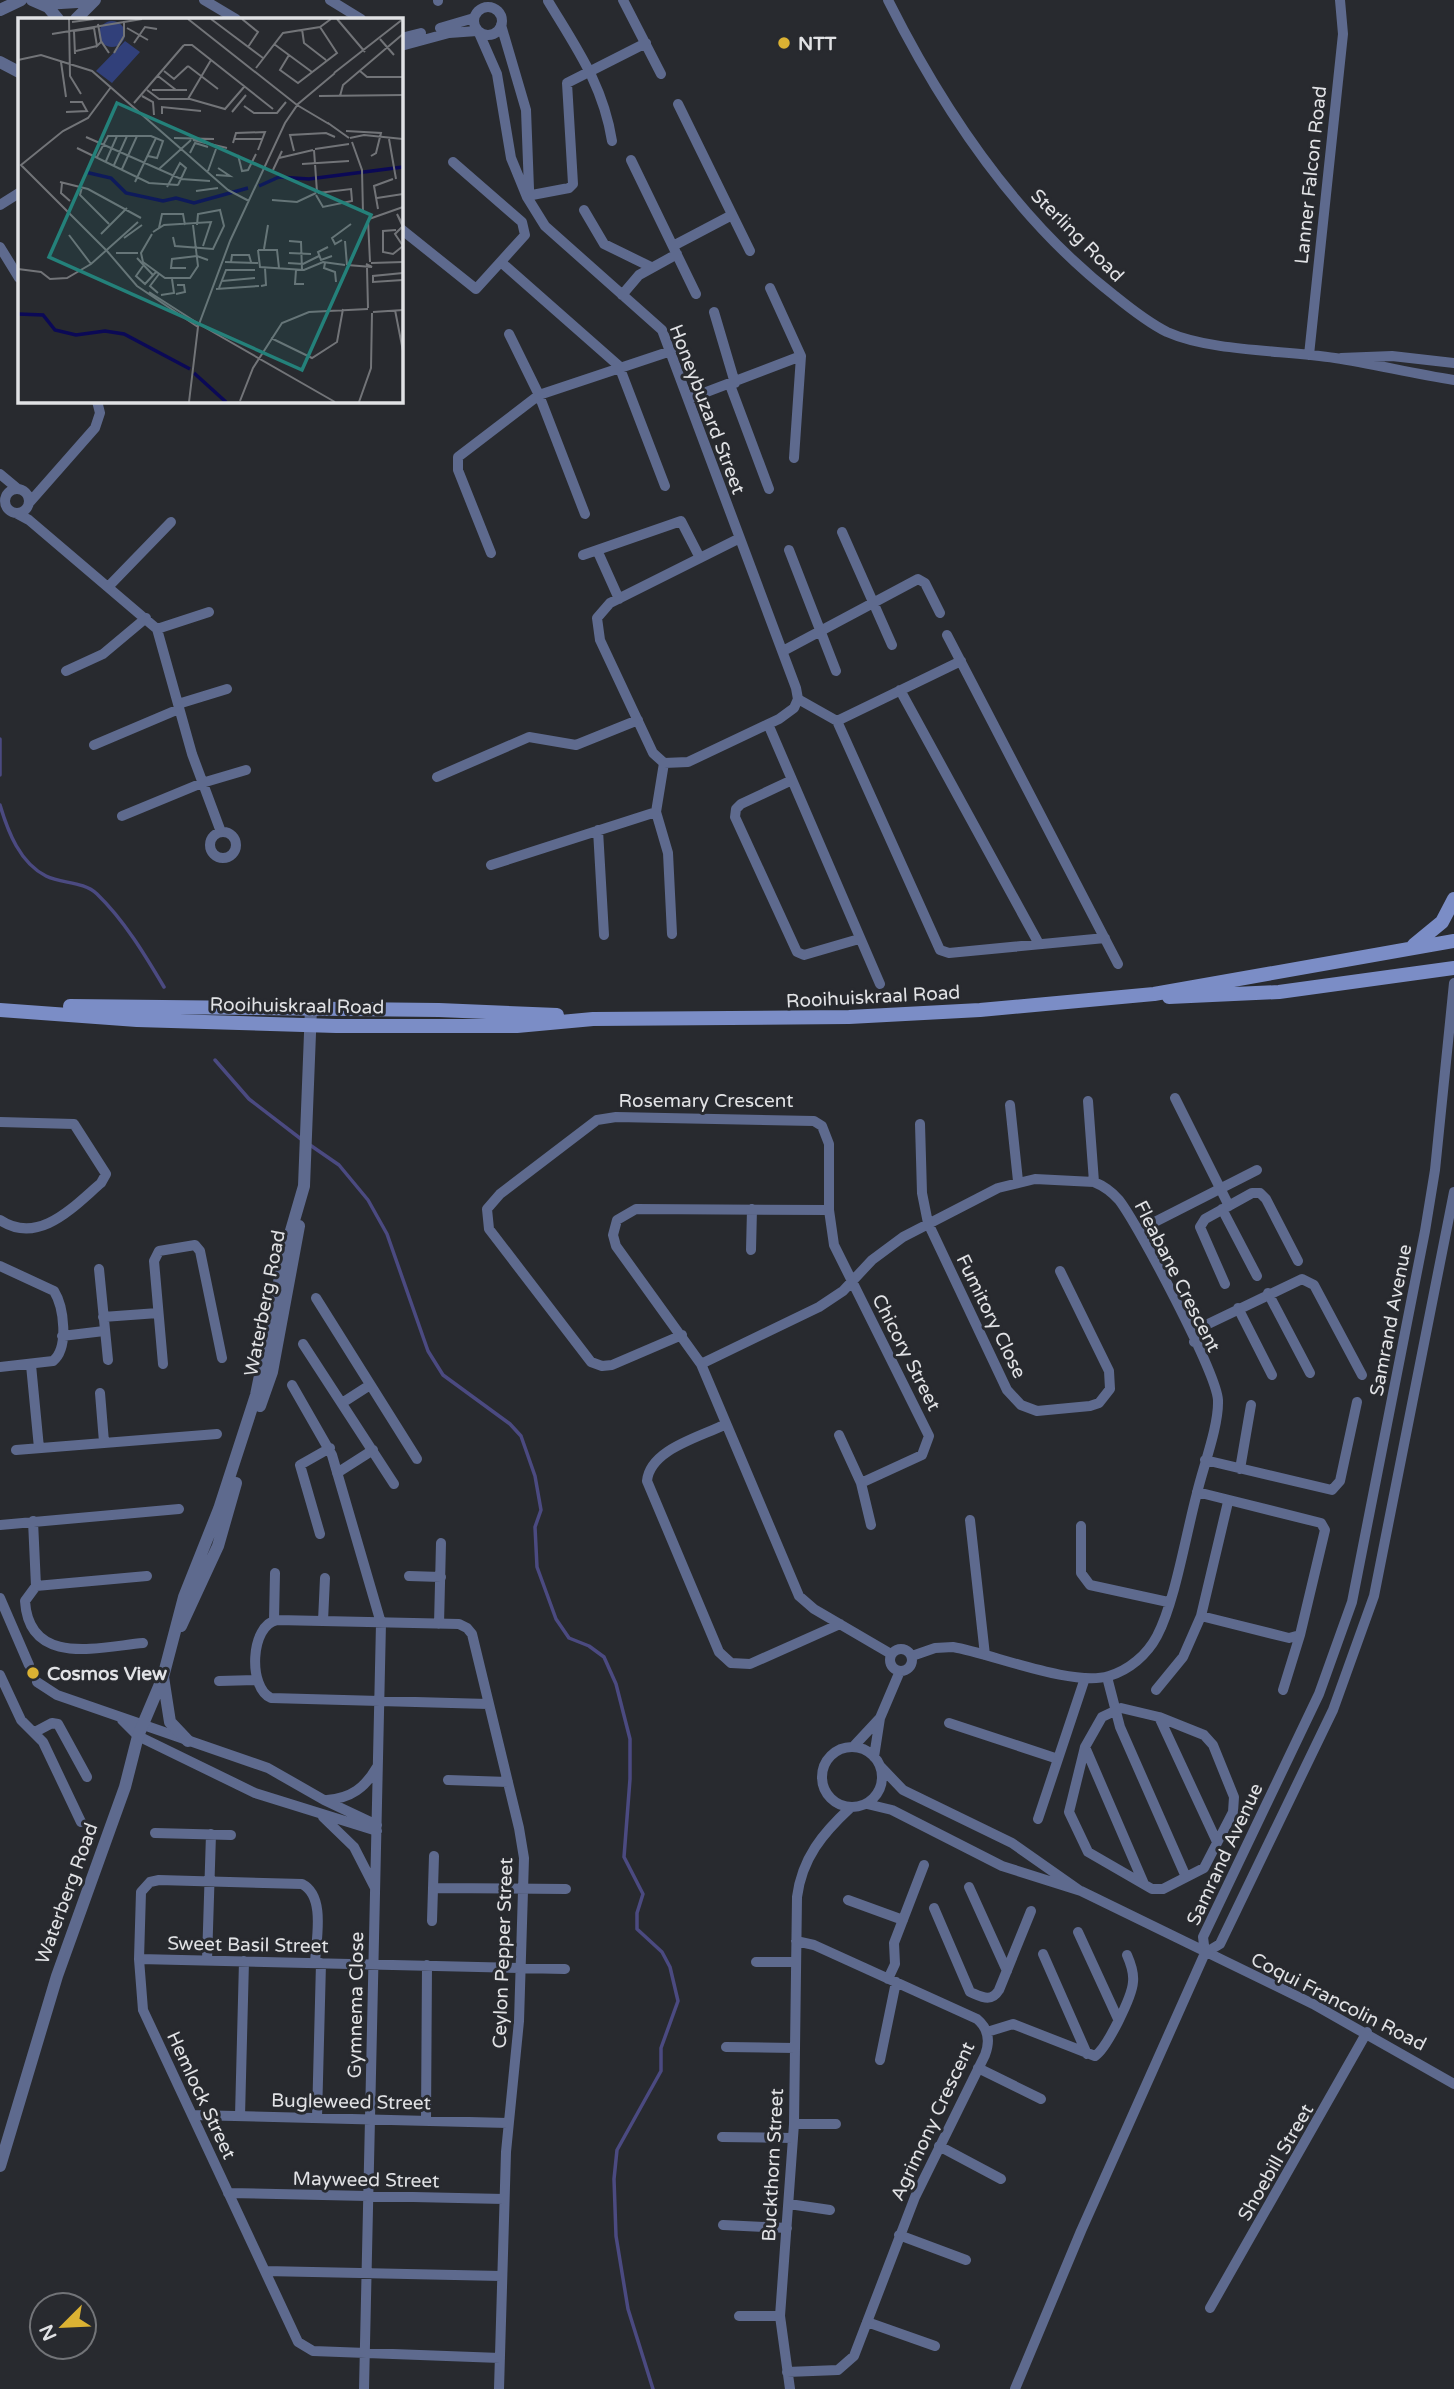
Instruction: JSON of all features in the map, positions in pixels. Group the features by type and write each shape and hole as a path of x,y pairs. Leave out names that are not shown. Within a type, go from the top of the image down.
{"main road":[{"path":"1410,947 1442,922 1454,899"},
{"name":"Rooihuiskraal Road","path":"593,1019 517,1026 310,1026 137,1020 0,1010 40,1005 439,1010 593,1019 849,1017 980,1010 1154,995 1454,941"},
{"name":"Rooihuiskraal Road","path":"1154,995 1163,997 1279,992 1454,968"}],"street":[{"path":"0,10 21,0"},
{"path":"38,2 94,0"},
{"path":"77,18 94,0"},
{"path":"204,0 234,18"},
{"path":"472,0 478,32"},
{"path":"623,0 661,74"},
{"name":"Sterling Road","path":"888,0 905,34 976,146 1047,234 1096,281 1168,332 1198,340 1338,358 1454,380"},
{"name":"Lanner Falcon Road","path":"1308,355 1343,34 1340,0"},
{"path":"334,1 359,18"},
{"path":"548,1 591,70 607,108 612,141"},
{"path":"38,2 57,18"},
{"path":"402,38 421,37 449,33 478,32 492,35 501,25 501,16 488,4 475,14 421,37 402,46"},
{"name":"Honeybuzard Street","path":"501,25 526,110 526,170 532,195 548,222 569,245 622,295 655,321 671,351 738,539 783,650 798,699"},
{"name":"Honeybuzard Street","path":"478,32 494,62 508,148 527,197 545,226 569,245"},
{"path":"532,195 569,188 573,184 565,86 646,43"},
{"path":"678,104 750,251"},
{"path":"631,160 696,294"},
{"path":"402,230 472,287 481,287 525,235 525,226 453,162"},
{"path":"0,205 18,193"},
{"path":"584,210 604,244 650,267"},
{"path":"622,295 650,267 732,215"},
{"path":"0,247 18,276"},
{"path":"502,263 619,366 665,486"},
{"path":"770,288 801,356 794,458"},
{"path":"714,312 732,384 769,489"},
{"path":"509,334 539,395 585,514"},
{"path":"491,553 456,463 458,457 497,424 539,395 619,366 671,351"},
{"path":"688,399 801,356"},
{"name":"Sterling Road","path":"1338,358 1392,356 1454,363"},
{"path":"15,505 46,483 95,428 100,414 97,402"},
{"path":"0,474 15,505 157,629 202,783 221,832"},
{"path":"583,555 681,521 700,558"},
{"path":"108,587 171,522"},
{"path":"842,532 891,645"},
{"path":"738,539 619,599 600,613 597,633 653,752 664,763 688,762 789,713 798,699 837,721 940,950 949,953 1105,938"},
{"path":"597,550 619,599"},
{"path":"789,550 836,671"},
{"path":"783,650 920,579 940,613"},
{"path":"157,629 209,612"},
{"path":"66,671 103,654 146,618"},
{"path":"947,635 1118,964"},
{"path":"837,721 961,662"},
{"path":"94,745 227,689"},
{"path":"900,690 1039,944"},
{"path":"437,777 529,737 576,745 638,720"},
{"path":"768,724 790,781 880,984"},
{"path":"664,763 656,812 668,853 672,934"},
{"path":"122,816 202,783 246,770"},
{"path":"790,781 741,804 736,809 735,817 797,952 804,955 859,939"},
{"path":"491,865 656,812"},
{"path":"598,830 604,935"},
{"name":"Samrand Avenue","path":"1454,984 1435,1170 1425,1231 1352,1602 1319,1694 1203,1937 1205,1953 1220,1944 1313,1753 1342,1687 1374,1596 1454,1192"},
{"name":"Waterberg Road","path":"0,2166 57,1976 125,1787 140,1730 163,1677 184,1597 243,1440 258,1385 286,1248 299,1213 307,1160 311,1008"},
{"path":"1175,1098 1219,1188 1256,1276"},
{"path":"701,1364 819,1307 844,1291 872,1260 928,1223 1018,1181 1062,1178 1094,1182 1088,1101"},
{"path":"1010,1105 1018,1181"},
{"name":"Rosemary Crescent","path":"682,1335 612,1365 602,1366 591,1362 489,1229 486,1214 492,1201 597,1120 616,1117 804,1118 822,1126"},
{"path":"0,1122 74,1124 106,1174 101,1183 46,1226 37,1228 1,1225"},
{"path":"920,1124 922,1193 928,1223"},
{"name":"Chicory Street","path":"822,1126 829,1144 829,1210 834,1245 929,1436 922,1455 861,1483"},
{"path":"1139,1230 1257,1170"},
{"name":"Fleabane Crescent","path":"912,1656 946,1646 1086,1678 1107,1677 1130,1666 1150,1647 1162,1625 1218,1400 1194,1342 1139,1230 1114,1194 1094,1182"},
{"path":"1225,1284 1200,1227 1206,1219 1252,1193 1263,1196 1298,1261"},
{"path":"829,1210 636,1209 620,1216 612,1235 615,1246 701,1364 796,1591 809,1605 891,1654"},
{"path":"751,1250 752,1209"},
{"name":"Fumitory Close","path":"928,1223 1007,1390 1021,1405 1037,1411 1090,1406 1099,1403 1110,1389 1109,1371 1060,1270"},
{"path":"163,1364 154,1265 157,1254 187,1245 198,1247 222,1357"},
{"path":"0,1266 54,1291 58,1301 62,1335 61,1353 55,1360 0,1367"},
{"path":"99,1269 108,1360"},
{"path":"1194,1342 1206,1325 1297,1280 1308,1281 1314,1285 1362,1375"},
{"path":"1268,1293 1310,1374"},
{"path":"316,1298 417,1459"},
{"path":"1238,1308 1272,1375"},
{"path":"103,1317 158,1313"},
{"path":"62,1335 104,1331"},
{"path":"303,1344 394,1484"},
{"path":"31,1365 40,1448"},
{"name":"Gymnema Close","path":"292,1385 330,1448 381,1623 364,2389"},
{"path":"342,1403 370,1385"},
{"path":"100,1393 104,1442"},
{"path":"1205,1460 1332,1490 1340,1481 1357,1402"},
{"path":"1240,1469 1251,1405"},
{"path":"726,1424 657,1458 649,1469 647,1481 719,1652 731,1663 750,1664 840,1624"},
{"path":"16,1450 216,1434"},
{"path":"839,1435 861,1483 871,1525"},
{"path":"320,1534 300,1465 330,1448"},
{"path":"337,1473 373,1450"},
{"path":"1197,1492 1228,1502 1321,1523 1325,1527 1300,1635 1283,1690"},
{"path":"1156,1690 1183,1657 1200,1616 1228,1502"},
{"path":"0,1525 179,1509"},
{"path":"970,1520 985,1655"},
{"path":"33,1521 36,1586 24,1605 39,1635 51,1646 68,1650 143,1643"},
{"path":"1080,1526 1079,1563 1081,1573 1090,1585 1168,1602"},
{"path":"439,1623 441,1543"},
{"path":"275,1573 274,1620 265,1624 258,1635 256,1680 264,1695 276,1699 488,1704"},
{"path":"36,1586 147,1576"},
{"path":"409,1576 441,1577"},
{"path":"323,1621 325,1578"},
{"path":"0,1598 29,1665"},
{"path":"1200,1616 1289,1638 1300,1635"},
{"name":"Ceylon Pepper Street","path":"274,1620 459,1624 470,1631 523,1844 518,2033 508,2123 504,2199 499,2389"},
{"path":"867,1804 882,1783 877,1762 880,1718 900,1671 911,1666 912,1656 900,1648 891,1654"},
{"path":"891,1654 890,1664 900,1671"},
{"path":"0,1675 22,1720 43,1742 81,1822"},
{"path":"163,1677 170,1722 188,1741"},
{"path":"1107,1677 1114,1709 1186,1877"},
{"path":"1038,1819 1086,1678"},
{"path":"219,1681 256,1680"},
{"path":"37,1682 57,1695 120,1718 255,1793 377,1828"},
{"path":"1114,1709 1131,1709 1159,1717 1197,1731 1213,1745 1234,1797 1233,1812 1204,1868 1163,1889 1152,1889 1093,1856 1084,1847 1068,1805 1085,1747 1098,1721 1114,1709"},
{"path":"1159,1717 1217,1842"},
{"path":"853,1747 880,1718"},
{"path":"35,1732 52,1723 58,1724 87,1777"},
{"path":"949,1723 1058,1759"},
{"path":"140,1730 188,1741 268,1768 377,1828"},
{"path":"821,1837 829,1810 829,1797 821,1778 827,1759 834,1752 853,1747 865,1750 903,1790 1012,1843 1081,1891"},
{"path":"1085,1747 1144,1884"},
{"path":"229,1780 237,1758"},
{"path":"324,1800 355,1793 370,1780 379,1765"},
{"path":"448,1780 508,1782"},
{"path":"829,1797 850,1808"},
{"path":"821,1837 850,1808 867,1804 892,1810 1002,1866 1081,1891"},
{"path":"316,1812 354,1847 376,1890"},
{"path":"155,1833 231,1835"},
{"path":"207,1960 211,1834"},
{"name":"Buckthorn Street","path":"790,2389 780,2315 794,2124 798,1890 821,1837"},
{"path":"1002,1866 1012,1843"},
{"path":"432,1921 434,1856"},
{"path":"880,2060 895,1964 893,1945 924,1865"},
{"name":"Hemlock Street","path":"317,2118 317,1905 311,1889 298,1884 159,1880 145,1887 139,1899 142,2005 296,2338 304,2348 365,2355 500,2358"},
{"path":"969,1887 1007,1971"},
{"path":"433,1888 566,1889"},
{"name":"Coqui Francolin Road","path":"1081,1891 1367,2032 1454,2084"},
{"path":"848,1900 903,1920"},
{"path":"934,1908 970,1992 987,1999 994,1997 1007,1971 1031,1911"},
{"path":"1078,1932 1118,2019"},
{"name":"Agrimony Crescent","path":"787,2372 841,2369 854,2356 899,2235 986,2050 987,2032 981,2022 961,2012 814,1945 796,1941"},
{"path":"1015,2389 1081,2231 1205,1953"},
{"path":"1043,1954 1087,2054"},
{"path":"987,2032 1013,2024 1095,2056 1101,2052 1118,2019 1133,1981 1127,1955"},
{"name":"Sweet Basil Street","path":"139,1959 565,1969"},
{"path":"240,2116 244,1961"},
{"path":"756,1962 796,1962"},
{"path":"426,2121 427,1965"},
{"path":"961,2012 970,1992"},
{"name":"Shoebill Street","path":"1210,2308 1367,2032"},
{"path":"726,2047 795,2048"},
{"path":"978,2068 1041,2099"},
{"name":"Bugleweed Street","path":"192,2115 508,2123"},
{"path":"794,2124 836,2124"},
{"path":"722,2137 793,2138"},
{"path":"939,2146 1001,2179"},
{"name":"Mayweed Street","path":"228,2193 504,2199"},
{"path":"789,2204 830,2210"},
{"path":"723,2225 787,2228"},
{"path":"899,2235 966,2260"},
{"path":"265,2271 502,2276"},
{"path":"739,2316 780,2315"},
{"path":"867,2322 935,2346"}],"waterway":[{"path":"0,739 0,775"},
{"path":"0,805 11,836 29,863 46,876 85,887 97,894 125,926 164,987"},
{"path":"215,1060 249,1099 301,1139"},
{"path":"310,1145 339,1165 368,1200 387,1234 428,1351 443,1375 510,1424 521,1436 535,1476 541,1510 535,1527 537,1567 556,1619 569,1638 589,1646 604,1657 616,1684 630,1739 624,1857 643,1894 637,1913 637,1929 662,1952 670,1967 678,2001 661,2048 661,2071 617,2150 614,2179 616,2236 628,2309 653,2389"}],"place":[{"name":"NTT","path":"784,43"},
{"name":"Cosmos View","path":"33,1673"}]}
